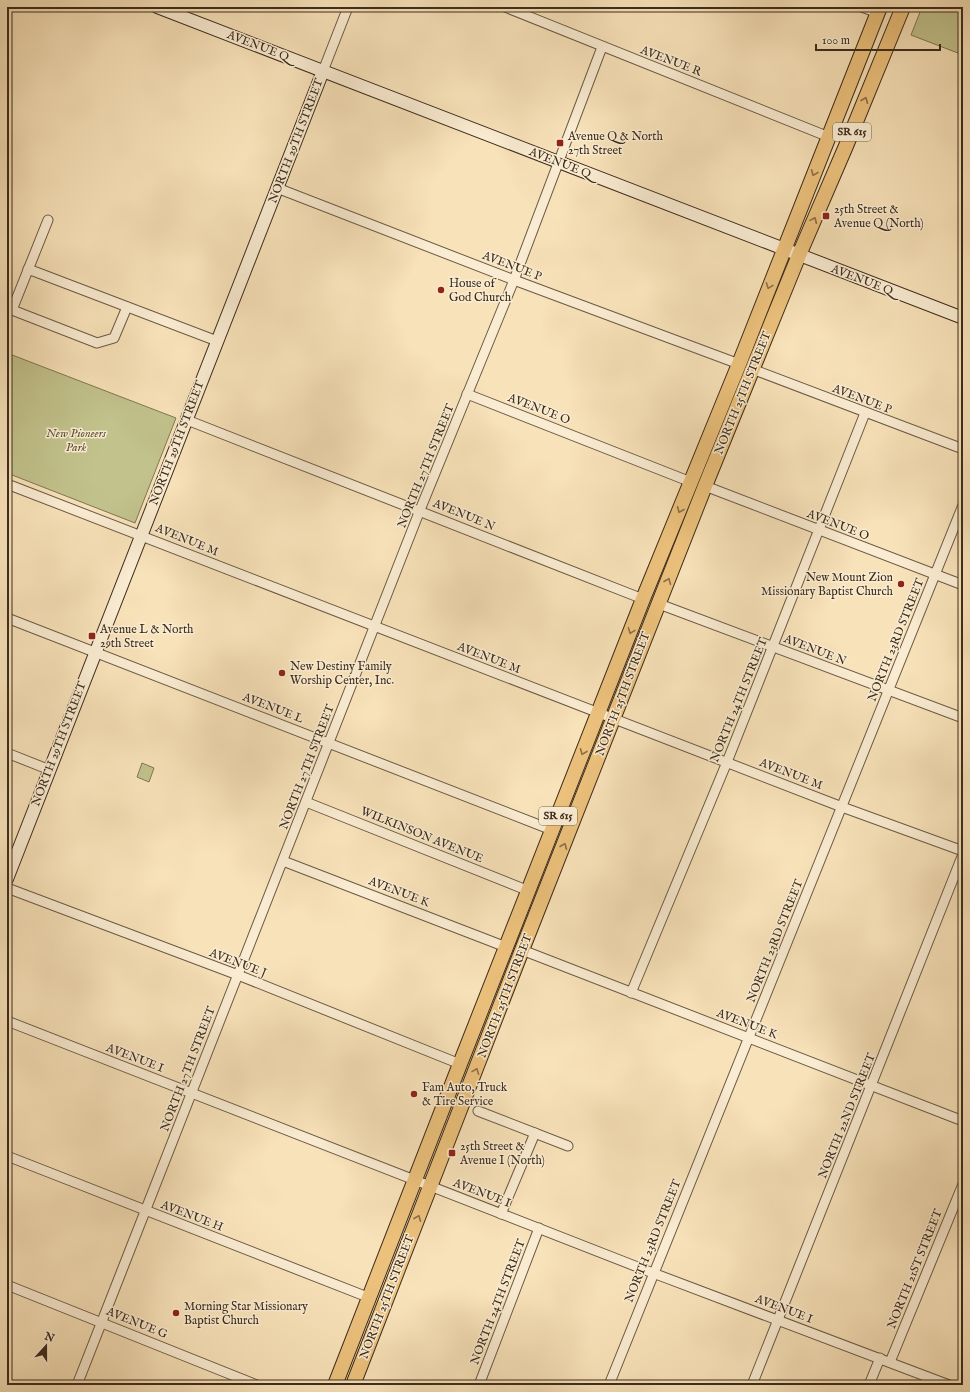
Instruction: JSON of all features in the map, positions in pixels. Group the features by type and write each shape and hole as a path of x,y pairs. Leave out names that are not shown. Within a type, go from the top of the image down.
{"main road":[{"name":"NORTH 25TH STREET","path":"353,1385 522,950 705,486 799,255 903,7"},
{"name":"NORTH 25TH STREET","path":"335,1385 643,599 730,387 783,249 879,10"},
{"path":"705,486 702,479 703,471 731,401 730,387"},
{"path":"522,950 518,933 547,862 545,848"},
{"path":"341,1385 361,1333 360,1321"}],"street":[{"name":"AVENUE Q","path":"157,7 963,318"},
{"name":"NORTH 29TH STREET","path":"7,879 348,7"},
{"name":"AVENUE R","path":"505,7 829,137"},
{"path":"862,7 879,10"},
{"name":"NORTH 27TH STREET","path":"77,1385 330,743 420,510 514,280 602,47"},
{"name":"AVENUE P","path":"277,188 514,280 739,364"},
{"path":"48,220 28,269 9,309 97,343 114,338 127,307"},
{"path":"28,269 217,341"},
{"name":"AVENUE P","path":"752,369 963,449"},
{"name":"AVENUE O","path":"467,394 691,482"},
{"name":"NORTH 24TH STREET","path":"631,993 727,762 865,413"},
{"name":"AVENUE N","path":"187,420 420,510 643,599"},
{"name":"AVENUE M","path":"7,484 842,807 963,851"},
{"name":"AVENUE O","path":"705,486 963,585"},
{"name":"NORTH 23RD STREET","path":"608,1385 963,505"},
{"name":"AVENUE N","path":"659,604 888,692 963,718"},
{"name":"AVENUE L","path":"7,618 552,830"},
{"path":"7,753 50,770"},
{"name":"WILKINSON AVENUE","path":"306,802 529,891"},
{"name":"NORTH 22ND STREET","path":"752,1385 963,854"},
{"name":"AVENUE K","path":"283,860 506,947"},
{"name":"AVENUE J","path":"7,888 238,975 460,1064"},
{"name":"AVENUE K","path":"522,950 963,1121"},
{"name":"AVENUE I","path":"7,1021 653,1273 949,1385"},
{"path":"478,1111 568,1146"},
{"path":"501,1214 535,1133"},
{"name":"AVENUE H","path":"7,1156 370,1298"},
{"name":"NORTH 21ST STREET","path":"890,1362 963,1184"},
{"name":"NORTH 24TH STREET","path":"479,1385 539,1228"},
{"name":"AVENUE G","path":"7,1285 257,1385"},
{"path":"869,1385 880,1358"}],"green space":[{"path":"922,7 963,7 963,55 911,35"},
{"name":"New Pioneers Park","path":"7,353 176,418 135,523 7,473"},
{"path":"142,763 154,768 149,782 137,777"}],"place":[{"name":"Avenue Q & North 27th Street","path":"560,143"},
{"name":"25th Street & Avenue Q (North)","path":"826,216"},
{"name":"House of God Church","path":"441,290"},
{"name":"New Mount Zion Missionary Baptist Church","path":"901,584"},
{"name":"Avenue L & North 29th Street","path":"92,636"},
{"name":"New Destiny Family Worship Center, Inc.","path":"282,673"},
{"name":"Fam Auto, Truck & Tire Service","path":"414,1094"},
{"name":"25th Street & Avenue I (North)","path":"452,1153"},
{"name":"Morning Star Missionary Baptist Church","path":"176,1313"}]}
